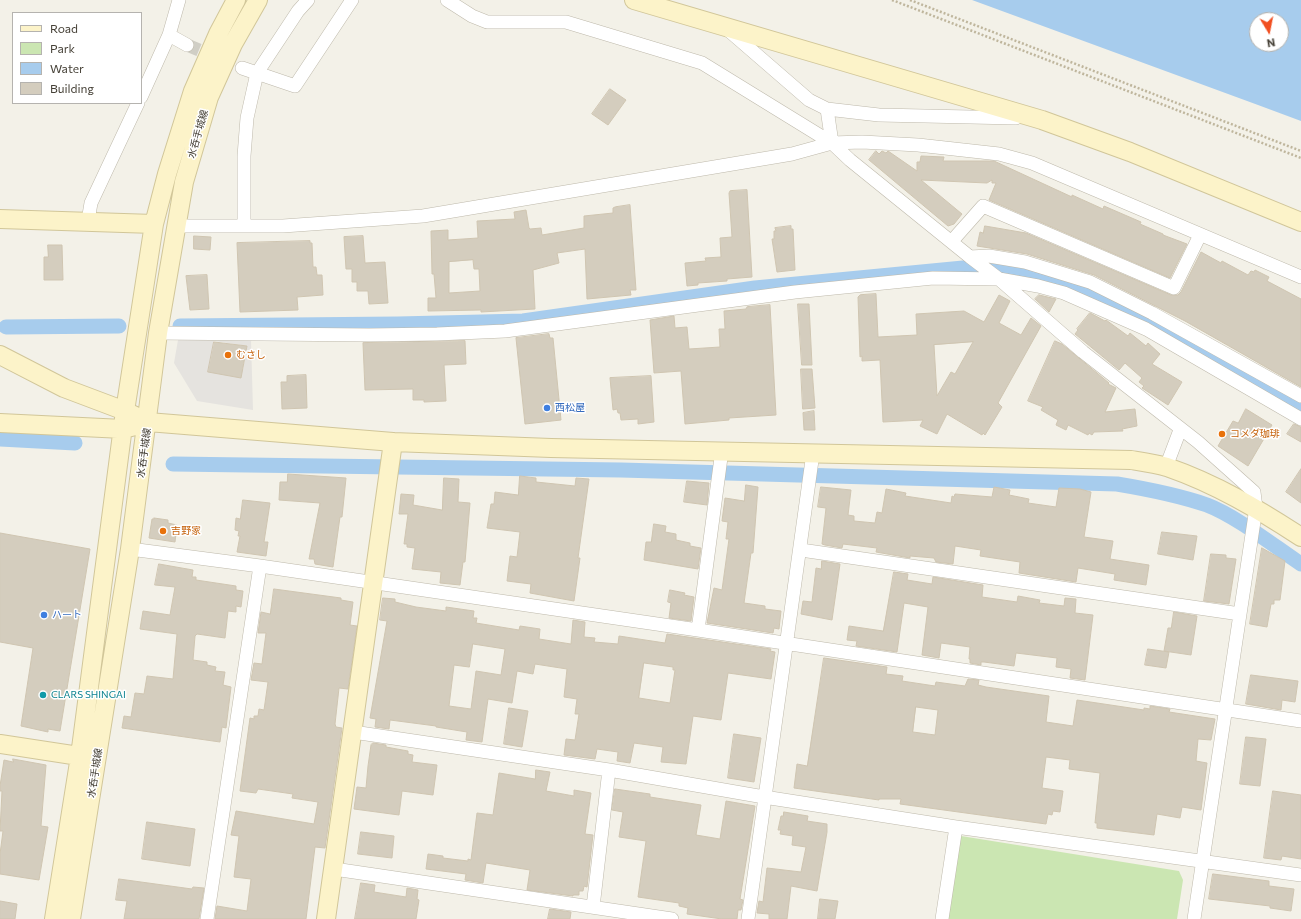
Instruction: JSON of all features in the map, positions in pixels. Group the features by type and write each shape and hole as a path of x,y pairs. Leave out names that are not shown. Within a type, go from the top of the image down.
{"street":[{"path":"142,95 169,35 179,0"},
{"name":"水呑手城線","path":"71,919 125,411 154,224 167,174 193,91 218,34 236,0"},
{"name":"水呑手城線","path":"54,919 130,549 148,422 158,333 184,182 209,97 232,44 258,0"},
{"path":"244,226 244,156 246,118 257,73 298,11 308,0"},
{"path":"242,68 295,86 352,0"},
{"path":"447,0 472,16 487,22 566,22 702,63 832,143 850,160 997,277 1083,352 1180,430 1198,442 1254,492 1256,508 1194,919"},
{"path":"634,0 1042,120 1130,152 1301,222"},
{"path":"723,26 808,100 827,109 879,115 994,116 1042,120"},
{"path":"169,35 187,44"},
{"path":"88,221 91,203 138,104"},
{"path":"827,109 832,143"},
{"path":"176,226 283,226 423,216 792,154 832,143 862,142 918,145 999,154 1032,163 1301,277"},
{"path":"952,241 983,206 1174,288 1200,235"},
{"path":"0,219 154,224"},
{"path":"973,259 989,256 1025,262 1090,282 1152,314 1301,396"},
{"path":"158,333 370,335 505,331 788,293 934,278 997,277 1064,293 1146,329 1301,419"},
{"path":"0,355 64,388 125,411 148,422 393,442 551,448 722,450 1131,460 1166,467 1208,483 1256,508 1301,537"},
{"path":"0,423 124,429 148,422"},
{"path":"1166,467 1180,430"},
{"path":"326,919 393,442"},
{"path":"698,630 722,450"},
{"path":"748,919 786,643 801,550 813,453"},
{"path":"130,549 260,566 374,584 698,630 1301,721"},
{"path":"801,550 1240,614"},
{"path":"207,919 260,566"},
{"path":"353,732 609,770 764,797 956,827 1301,875"},
{"path":"0,744 88,758"},
{"path":"593,906 609,770"},
{"path":"942,919 956,827"},
{"path":"334,869 593,906 672,919"}],"path":[{"path":"892,0 1301,158"},
{"path":"910,0 1301,151"}],"green space":[{"path":"961,836 1179,871 1183,880 1177,919 945,919"}],"shaded area":[{"path":"178,340 251,340 253,410 197,401 174,363","holes":["214,341 247,346 243,369 210,364"]}],"water":[{"path":"972,0 1301,0 1301,121"}],"building":[{"path":"610,89 626,100 608,125 592,114"},
{"path":"876,151 879,154 882,151 886,153 888,151 917,171 917,162 920,162 921,156 944,157 943,161 994,161 1072,197 1072,195 1103,209 1104,206 1141,222 1140,224 1163,235 1187,244 1170,278 989,200 996,183 992,183 992,180 987,183 921,180 962,214 954,224 948,226 869,160"},
{"path":"747,190 752,277 727,279 727,281 698,283 698,285 687,286 685,263 706,261 705,258 721,257 720,238 732,237 730,191"},
{"path":"630,205 636,290 630,290 631,295 587,299 585,249 557,253 559,263 533,270 535,309 481,312 481,310 428,311 428,298 436,298 434,274 432,274 431,231 448,230 448,240 478,238 477,221 515,219 514,212 526,210 529,228 541,228 542,235 584,228 584,216 613,213 613,208","holes":["473,260 474,269 479,269 480,291 449,293 449,262"]},
{"path":"791,226 791,229 793,229 795,270 777,272 772,239 774,239 774,231 776,231 775,228"},
{"path":"985,226 1026,233 1171,295 1178,295 1181,292 1201,252 1248,275 1251,271 1254,272 1255,270 1269,277 1267,281 1301,299 1301,387 1185,321 1094,275 1027,254 977,246 980,232 983,233"},
{"path":"194,236 211,237 210,250 194,249"},
{"path":"363,236 365,263 385,262 388,303 369,304 368,291 357,291 357,282 352,282 352,269 346,269 344,237"},
{"path":"310,241 310,243 312,243 313,267 316,267 317,275 322,275 323,295 297,297 298,310 240,312 237,243"},
{"path":"48,245 62,245 63,280 44,280 44,257 48,257"},
{"path":"207,275 209,309 190,310 186,276"},
{"path":"876,294 878,337 917,335 916,314 964,311 984,322 999,295 1010,301 999,323 1021,335 1031,318 1041,326 998,403 1002,407 985,435 983,433 982,435 947,414 937,434 920,426 923,420 883,422 880,360 862,361 862,356 860,357 858,297 860,295","holes":["973,342 955,374 951,372 937,396 934,345"]},
{"path":"1039,295 1056,299 1049,312 1035,299"},
{"path":"798,304 809,304 812,365 802,365"},
{"path":"770,305 776,415 729,418 729,420 685,424 681,371 654,373 650,320 674,316 675,328 687,327 689,349 720,347 719,329 725,329 724,311"},
{"path":"1090,313 1105,321 1106,320 1128,336 1130,333 1146,346 1148,343 1160,354 1152,364 1182,382 1168,405 1142,388 1144,386 1139,382 1142,378 1125,363 1119,370 1075,334 1078,330 1077,329"},
{"path":"549,334 550,338 553,338 561,420 525,424 516,338"},
{"path":"465,341 466,364 444,365 446,401 424,402 424,400 413,400 413,389 365,390 363,343"},
{"path":"1055,341 1062,344 1109,383 1108,384 1116,388 1105,412 1135,409 1137,426 1122,429 1123,431 1094,432 1092,435 1089,433 1088,435 1068,425 1066,430 1056,425 1058,420 1041,410 1043,407 1028,401"},
{"name":"むさし","path":"214,342 247,346 241,378 208,372"},
{"path":"801,369 812,369 815,408 803,409"},
{"path":"306,375 307,408 282,409 281,382 287,382 287,376"},
{"path":"651,376 654,422 638,424 638,419 621,420 620,413 618,413 617,409 613,410 610,378"},
{"path":"1246,409 1272,425 1248,466 1218,446 1233,421 1238,423"},
{"path":"814,411 815,430 804,430 803,413"},
{"path":"1294,424 1301,427 1301,442 1287,434"},
{"path":"1301,469 1301,503 1286,492"},
{"path":"288,474 346,478 342,517 340,517 333,567 315,564 314,559 309,559 320,503 279,500 280,482 287,482"},
{"path":"520,476 536,478 536,482 575,486 576,478 589,479 578,558 580,558 574,601 530,593 531,584 507,581 510,556 517,557 520,532 487,528 491,504 494,504 495,492 518,495"},
{"path":"444,478 459,479 458,502 470,503 465,562 463,562 460,585 440,583 441,572 412,569 415,548 407,547 407,544 404,544 408,514 399,514 401,494 414,495 413,505 442,510"},
{"path":"687,481 709,483 707,505 684,502"},
{"path":"746,485 758,487 753,553 751,553 744,603 765,606 765,609 781,611 779,629 774,628 773,633 707,623 714,588 722,590 729,539 726,539 728,522 722,521 725,498 744,501"},
{"path":"821,487 851,490 848,515 854,516 854,521 875,523 877,512 882,513 886,489 906,493 905,496 951,503 952,496 954,497 955,494 992,497 994,487 1010,490 1009,495 1029,499 1028,503 1056,507 1059,488 1080,489 1091,492 1084,537 1113,541 1110,559 1149,565 1146,585 1114,580 1115,574 1078,568 1076,582 1019,573 1020,562 980,556 981,550 955,546 953,564 936,562 934,558 910,556 910,558 876,552 877,548 843,544 842,548 825,545 822,544 826,508 818,507"},
{"path":"243,500 270,503 264,542 268,542 266,556 237,552 240,536 238,536 239,531 235,530 236,518 240,519"},
{"name":"吉野家","path":"152,519 168,520 168,523 177,525 175,542 149,538"},
{"path":"654,524 666,526 665,532 676,534 676,540 690,543 690,546 701,548 698,569 644,560 646,542 651,542"},
{"path":"1162,532 1197,536 1193,560 1158,554"},
{"path":"0,533 90,549 60,731 48,729 48,732 21,726 33,648 0,642"},
{"path":"1262,548 1285,561 1280,600 1274,600 1274,604 1271,604 1267,627 1250,624"},
{"path":"1211,554 1226,555 1226,558 1236,559 1229,604 1204,601"},
{"path":"822,561 840,564 832,620 801,614 803,601 812,602 816,568 821,569"},
{"path":"159,564 193,570 192,577 196,577 196,580 236,586 236,590 243,591 241,607 236,606 236,612 228,611 225,638 197,634 195,636 193,660 207,662 207,665 216,667 215,671 225,672 223,685 231,687 226,728 222,727 220,742 122,728 124,716 131,717 135,693 144,694 147,676 173,679 177,634 140,629 143,611 170,615 175,587 155,585"},
{"path":"894,572 908,574 907,580 932,584 933,577 983,585 982,597 1017,602 1018,596 1040,600 1039,603 1064,606 1065,598 1076,599 1075,613 1093,615 1085,680 1070,678 1071,669 1056,667 1057,658 1016,653 1014,666 984,662 981,662 981,665 970,663 970,647 941,643 939,658 922,655 928,607 904,603 897,652 856,646 857,641 847,640 849,626 883,631"},
{"path":"274,589 341,598 341,600 353,602 350,625 357,626 348,689 339,688 335,724 336,727 342,728 325,848 315,847 306,919 215,919 217,906 247,911 251,879 234,877 239,836 231,835 236,811 314,824 318,802 292,798 293,794 258,789 256,793 240,791 250,718 254,719 254,716 258,716 259,709 264,710 268,682 251,680 254,663 262,664 266,633 258,633 261,612 270,614"},
{"path":"670,590 685,593 684,595 694,597 691,621 669,618 671,603 668,602"},
{"path":"383,598 395,599 395,602 416,607 446,611 446,607 474,611 473,618 477,618 476,623 519,630 520,626 540,629 539,639 571,644 573,620 585,622 584,637 595,638 594,642 618,644 619,636 665,643 667,634 771,649 770,651 775,652 771,679 728,673 721,720 693,716 686,764 661,762 663,747 634,743 630,763 617,761 618,752 597,749 595,759 564,755 566,739 575,740 579,714 575,714 577,699 564,697 567,669 535,664 533,674 517,671 512,703 488,699 482,742 466,740 467,732 436,726 390,720 389,729 375,727 376,719 370,718 387,621 380,620","holes":["473,644 505,649 501,675 476,671 471,709 449,706 454,665 469,667","644,663 673,667 673,670 675,670 670,703 639,698"]},
{"path":"1174,612 1197,616 1191,655 1164,651 1168,628 1171,628"},
{"path":"1148,649 1169,652 1166,668 1145,665"},
{"path":"824,658 887,667 886,674 903,676 902,681 935,686 936,682 965,686 968,679 979,680 978,685 986,687 1049,696 1046,722 1073,726 1077,700 1144,710 1144,708 1150,709 1150,706 1170,709 1169,712 1215,719 1211,740 1198,739 1196,761 1207,763 1201,810 1182,807 1180,818 1157,814 1154,835 1097,828 1097,823 1095,823 1100,773 1069,769 1070,760 1046,757 1042,788 1063,791 1060,812 1053,811 1052,815 1048,814 1046,824 900,804 901,799 879,800 794,788 797,764 807,766","holes":["916,707 938,710 935,735 913,732"]},
{"path":"1251,675 1298,681 1295,702 1282,700 1281,710 1246,704"},
{"path":"509,708 528,711 522,747 504,744"},
{"path":"734,734 761,738 754,782 728,778"},
{"path":"1246,737 1266,739 1260,786 1240,784"},
{"path":"373,743 408,751 408,754 413,755 412,762 437,765 433,795 402,791 399,815 354,809 357,787 366,788 371,745"},
{"path":"13,759 46,765 41,826 48,827 39,880 0,874 0,854 3,831 0,831 2,791 0,791 0,786 4,760 13,762"},
{"path":"536,770 550,772 546,791 574,796 574,790 591,793 585,834 593,835 587,887 584,886 583,891 579,891 579,895 573,896 527,890 530,870 486,863 483,883 465,880 466,874 426,869 428,854 443,856 443,858 468,861 468,859 471,860 477,813 493,815 499,773 535,779"},
{"path":"615,789 650,794 650,797 701,805 696,835 720,839 726,801 755,806 740,899 743,900 741,910 738,910 737,919 722,919 687,914 688,908 679,906 679,903 638,897 646,841 619,837 623,812 612,810"},
{"path":"1273,791 1301,795 1301,859 1282,856 1281,860 1264,858"},
{"path":"784,812 808,816 807,821 827,824 827,832 817,891 791,886 787,919 769,919 769,914 757,913 759,901 763,902 767,868 801,872 806,847 792,845 793,836 780,834 781,830 778,830 781,816 783,816"},
{"path":"147,822 195,829 190,866 142,859"},
{"path":"361,832 394,836 392,858 358,854"},
{"path":"1213,874 1269,881 1269,886 1294,889 1291,911 1270,908 1270,906 1209,899"},
{"path":"119,879 192,889 193,887 204,888 199,919 124,919 127,901 116,900"},
{"path":"361,883 375,885 374,892 406,897 407,888 418,890 417,899 419,900 416,919 355,919"},
{"path":"820,899 838,901 835,919 818,919"},
{"path":"0,901 17,904 15,919 0,919"},
{"path":"550,909 571,912 570,919 548,919"}],"waterway":[{"path":"180,326 523,321 755,288 984,266 1025,271 1089,291 1210,353 1301,408"},
{"path":"6,327 119,326"},
{"path":"0,439 75,443"},
{"path":"173,464 621,470 1117,484 1185,498 1207,505 1230,516 1301,564"}],"tunnel":[{"path":"187,45 242,68"}],"place":[{"name":"むさし","path":"228,355"},
{"name":"西松屋","path":"547,408"},
{"name":"コメダ珈琲","path":"1222,434"},
{"name":"吉野家","path":"163,531"},
{"name":"ハート","path":"44,615"},
{"name":"CLARS SHINGAI","path":"43,695"}]}
